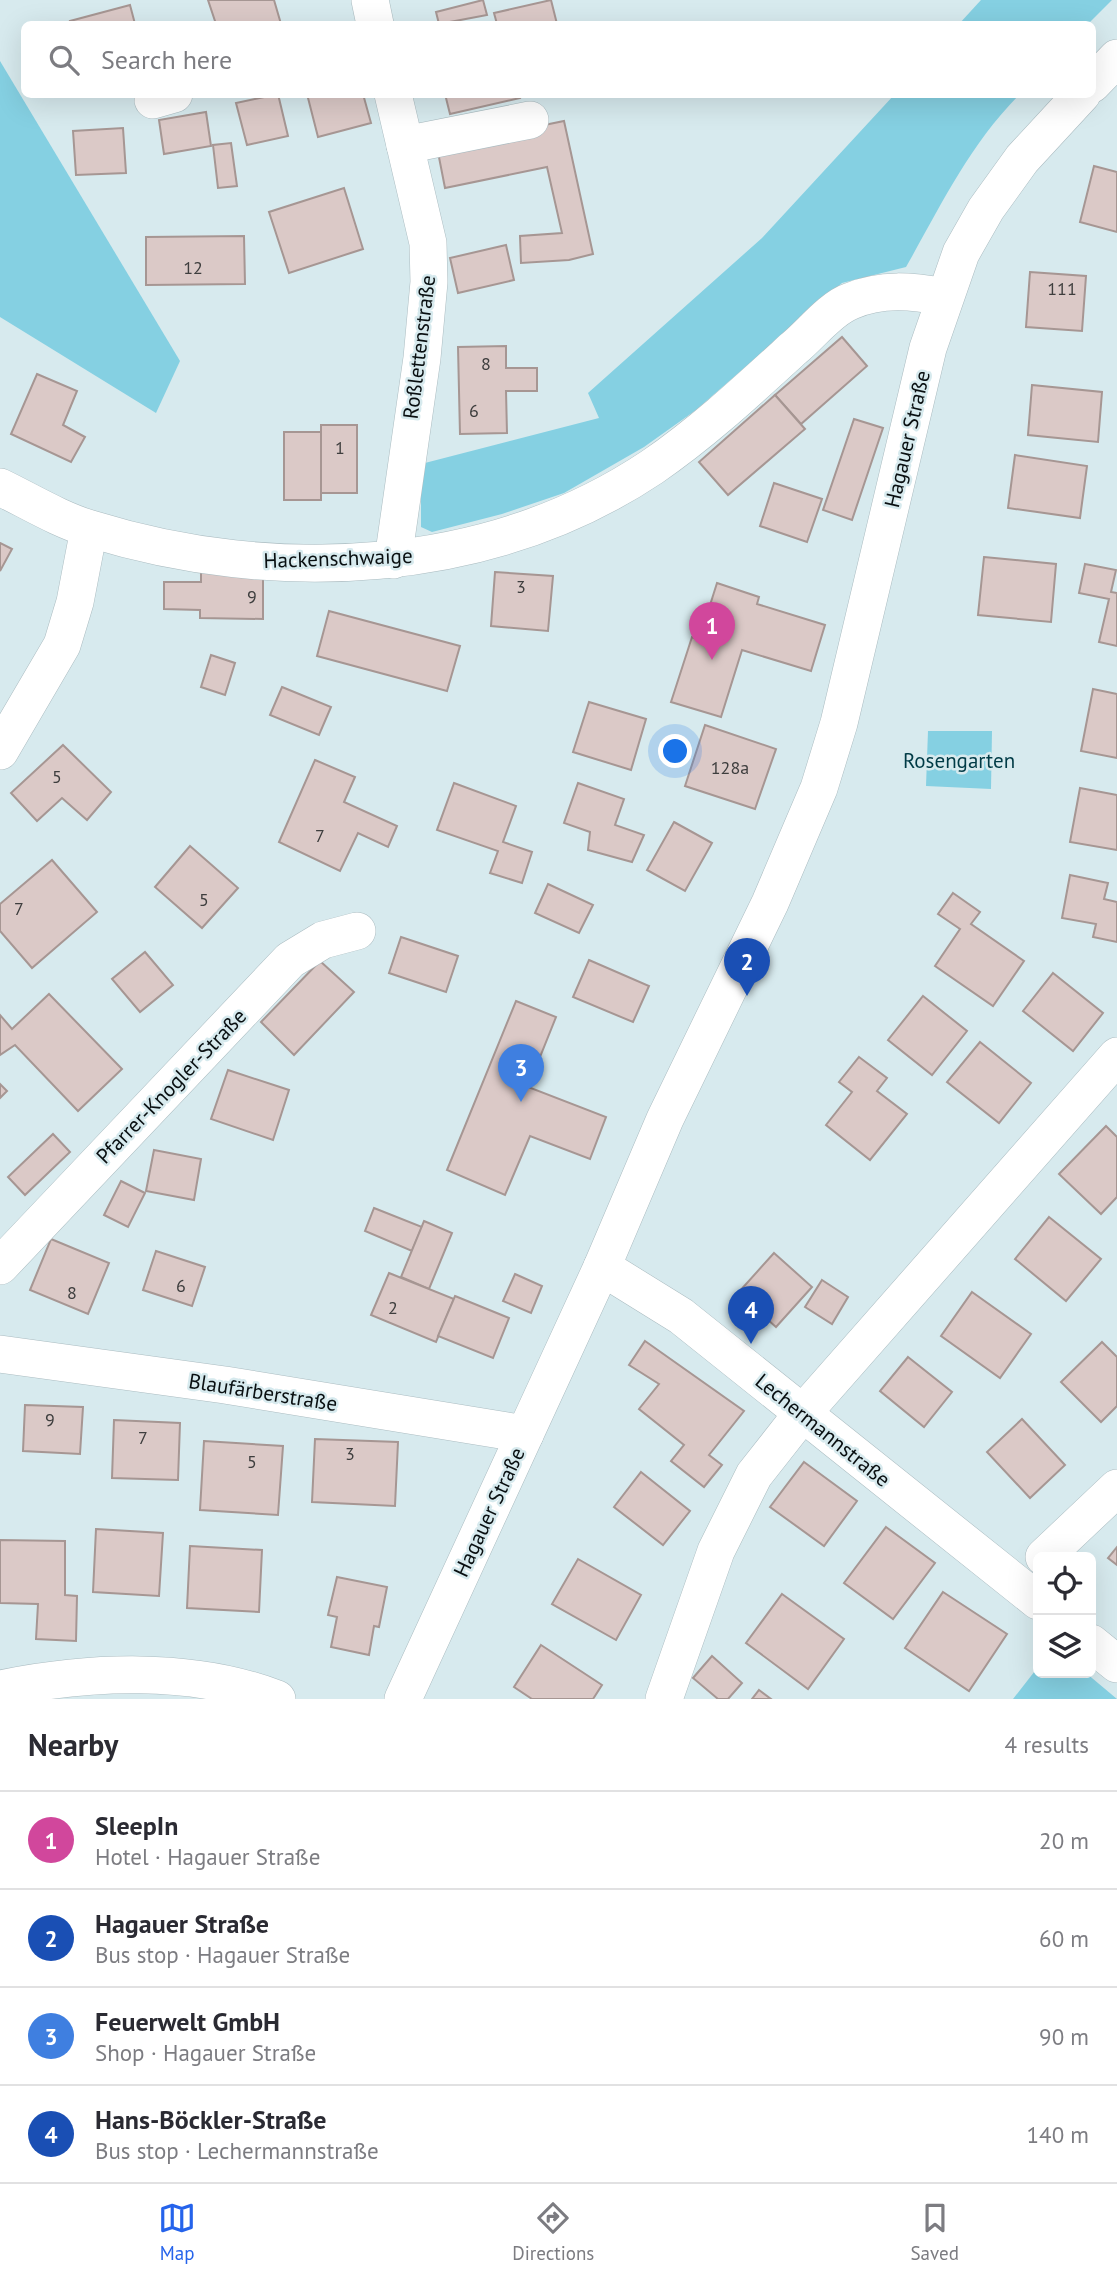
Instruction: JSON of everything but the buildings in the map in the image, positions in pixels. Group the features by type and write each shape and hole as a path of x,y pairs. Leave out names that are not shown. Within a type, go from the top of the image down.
{"street":[{"path":"370,0 375,21"},
{"path":"1096,81 1117,58"},
{"name":"Roßlettenstraße","path":"393,560 422,358 429,282 428,243 394,98"},
{"name":"Hagauer Straße","path":"403,1699 602,1267 665,1119 770,903 819,788 839,723 925,361 944,297 961,253 986,209 1022,159 1078,98"},
{"path":"405,145 530,120"},
{"name":"Hackenschwaige","path":"0,487 89,529 188,553 247,560 393,560 439,553 507,536 571,514 650,468 702,431 847,302 880,291 919,292 944,297"},
{"path":"0,751 62,645 75,602 89,529"},
{"name":"Pfarrer-Knogler-Straße","path":"0,1266 290,960 323,940 357,931"},
{"path":"664,1699 716,1551 754,1475 802,1413 1117,1056"},
{"name":"Lechermannstraße","path":"602,1267 681,1316 802,1413 1031,1582"},
{"name":"Blaufärberstraße","path":"0,1354 225,1385 526,1434"},
{"path":"1049,1552 1117,1488"},
{"path":"1096,1647 1117,1664"},
{"path":"0,1689 76,1677 127,1676 189,1680 277,1699"}],"green space":[{"path":"981,0 1112,0 1091,21 962,21"},
{"path":"0,61 180,361 156,413 0,317"},
{"path":"891,98 1016,98 970,156 906,267 842,283 696,410 644,447 564,493 502,514 432,532 421,527 421,464 599,418 588,393 762,238"},
{"name":"Rosengarten","path":"928,731 992,731 991,789 926,786"},
{"path":"1033,1673 1033,1678 1092,1678 1117,1699 1013,1699"}],"place":[{"name":"SleepIn","path":"712,660"},
{"name":"Hagauer Straße","path":"747,996"},
{"name":"Feuerwelt GmbH","path":"521,1102"},
{"name":"Hans-Böckler-Straße","path":"751,1344"}]}
